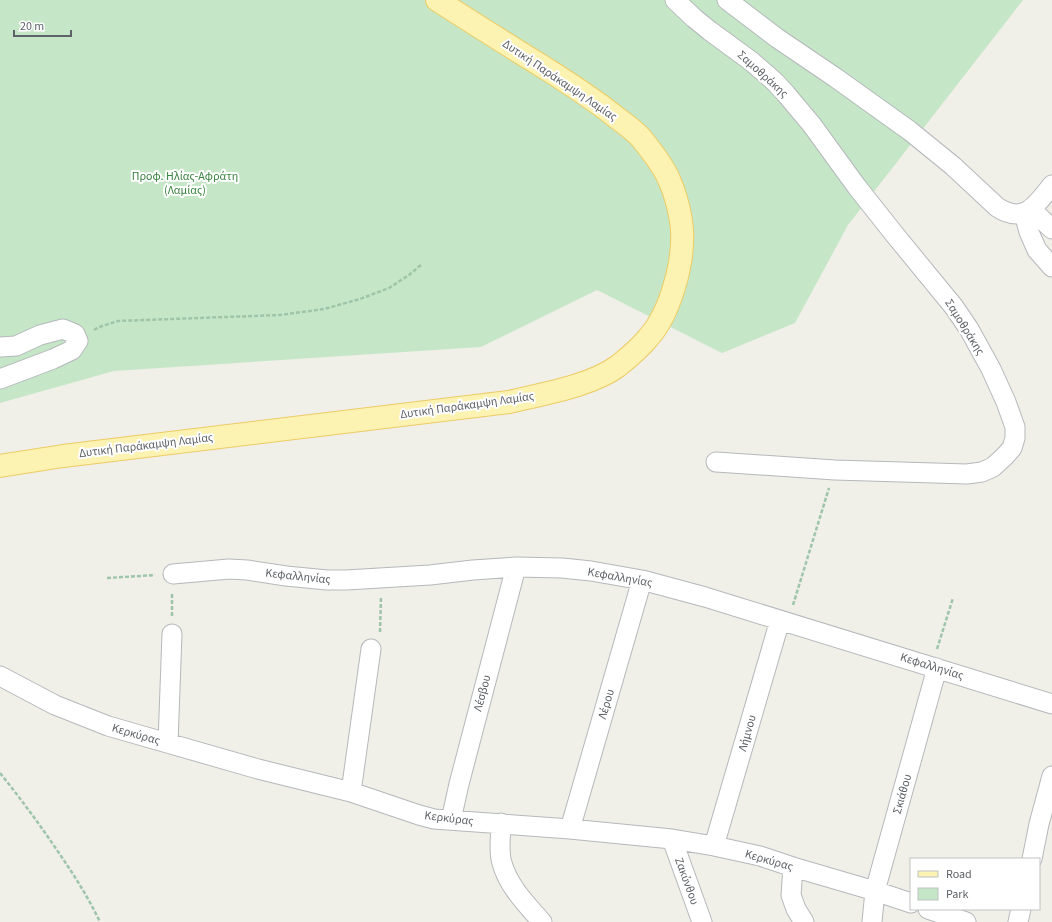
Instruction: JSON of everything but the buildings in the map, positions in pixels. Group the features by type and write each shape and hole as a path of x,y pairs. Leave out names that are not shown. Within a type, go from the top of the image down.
{"main road":[{"name":"Δυτική Παράκαμψη Λαμίας","path":"0,466 71,455 509,402 552,392 605,374 618,366 648,338 662,318 670,299 678,269 682,244 682,231 678,208 670,182 660,164 640,138 609,111 574,86 437,0"}],"street":[{"name":"Σαμοθράκης","path":"675,0 694,18 751,61 775,82 812,125 857,188 954,307 969,329 991,369 1006,402 1015,427 1015,438 1012,448 1005,456 993,467 982,472 967,474 835,470 716,462"},
{"path":"727,0 777,38 910,131 953,166 997,207 1005,212 1011,213 1028,211 1052,185"},
{"path":"1028,211 1052,229"},
{"path":"1028,211 1029,232 1036,250 1052,268"},
{"path":"0,347 16,346 40,335 63,329 75,334 78,341 72,350 0,379"},
{"name":"Κεφαλληνίας","path":"173,574 229,569 327,580 430,575 516,567 562,568 591,571 642,580 705,597 1052,704"},
{"name":"Λέσβου","path":"451,820 458,784 516,567"},
{"name":"Λέρου","path":"570,828 642,580"},
{"name":"Λήμνου","path":"714,846 784,622"},
{"path":"168,743 172,634"},
{"path":"351,792 371,649"},
{"name":"Σκιάθου","path":"872,922 875,891 935,667"},
{"name":"Κερκύρας","path":"0,676 56,705 108,726 258,770 351,792 434,819 570,828 672,839 714,846 760,856 910,903"},
{"path":"1032,858 1039,824 1052,776"},
{"path":"501,823 501,854 505,871 519,894 542,922"},
{"name":"Ζακύνθου","path":"672,839 702,922"},
{"path":"793,867 791,895 796,909 804,922"},
{"path":"931,910 966,922"},
{"path":"1018,922 1021,910"}],"path":[{"path":"78,341 99,327 118,321 280,315 324,309 360,299 388,288 409,275 422,264"},
{"path":"784,622 835,470"},
{"path":"107,578 173,574 172,634"},
{"path":"371,649 380,648 382,578"},
{"path":"935,667 953,598"},
{"path":"0,773 30,811 68,866 86,895 100,922"}],"green space":[{"name":"Προφ. Ηλίας-Αφράτη (Λαμίας)","path":"0,0 1023,0 848,225 795,323 722,353 597,290 481,347 114,371 0,403"}]}
